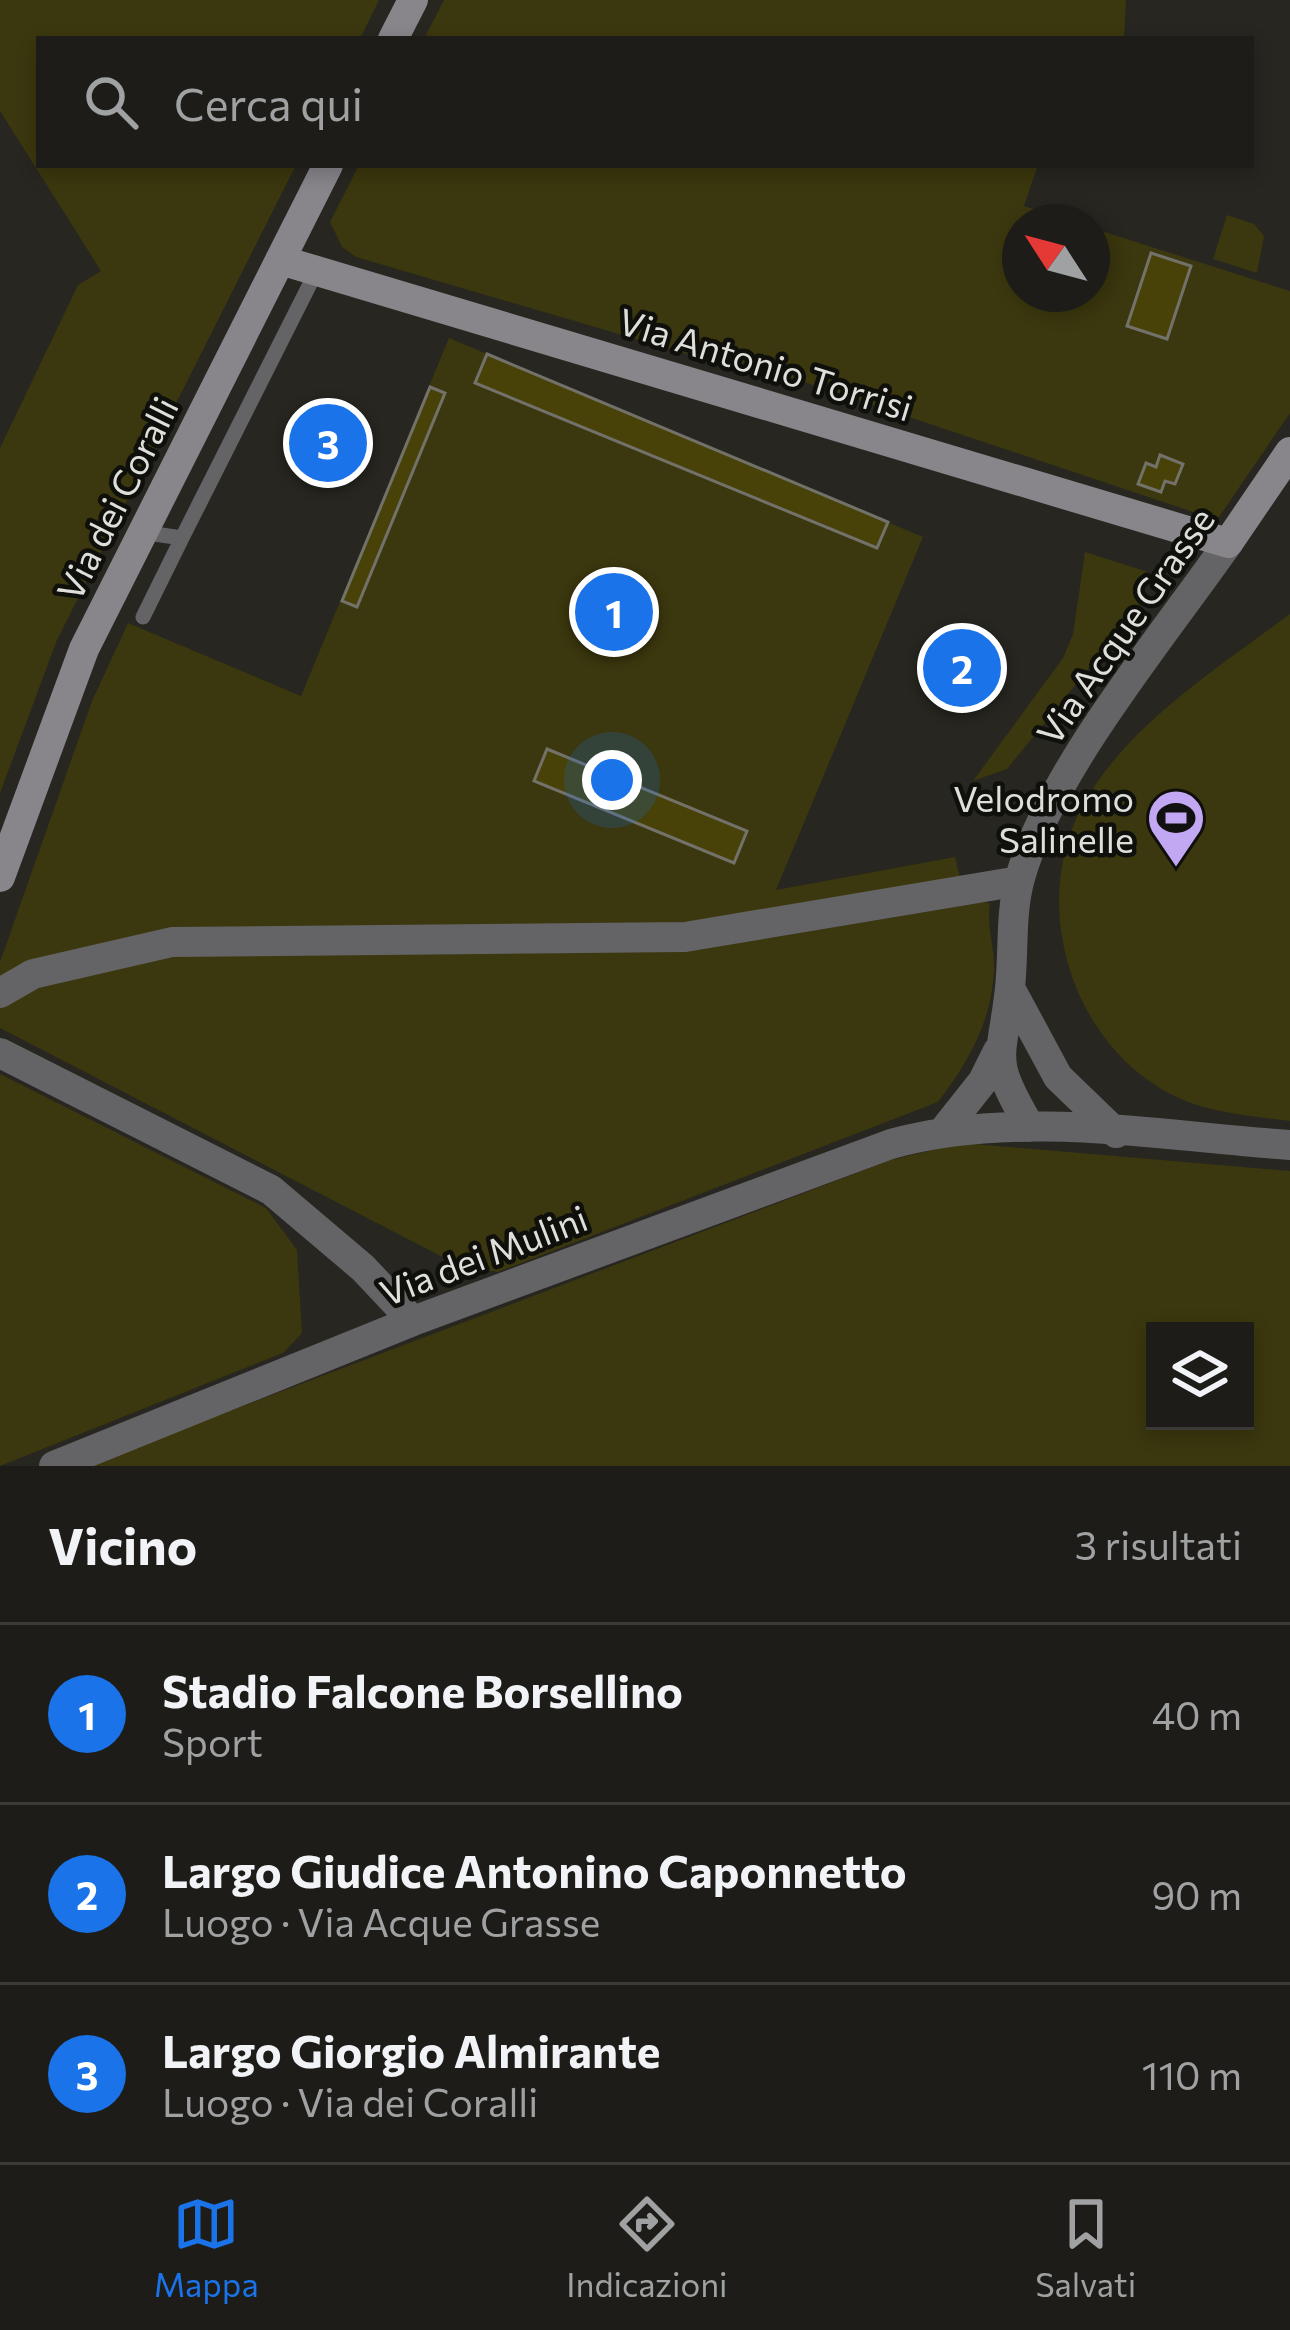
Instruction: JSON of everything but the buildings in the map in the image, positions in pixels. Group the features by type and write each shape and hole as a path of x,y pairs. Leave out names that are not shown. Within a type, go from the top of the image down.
{"street":[{"path":"395,36 413,0"},
{"name":"Via dei Coralli","path":"0,877 67,690 141,532 326,168"},
{"name":"Via Antonio Torrisi","path":"280,260 1228,543"},
{"name":"Via Acque Grasse","path":"998,1051 1010,988 1019,881 1054,796 1290,452"},
{"path":"0,993 33,974 172,942 685,937 1019,881"},
{"path":"1010,988 1058,1077 1116,1133"},
{"path":"1030,1127 1045,1086 1033,1035"},
{"path":"998,1051 1010,1093 1030,1127"},
{"path":"945,1130 983,1081 998,1051"},
{"path":"0,1053 271,1190 363,1268 413,1321"},
{"name":"Via dei Mulini","path":"54,1466 413,1321 891,1144 945,1130 1030,1127 1290,1144"}],"lane":[{"path":"143,617 317,270"},
{"path":"141,532 182,538"}],"shaded area":[{"path":"0,0 379,0 361,36 36,36 36,168 294,168 57,640 0,793 0,448 78,285 101,271 0,111"},
{"path":"444,0 1126,0 1124,36 426,36"},
{"path":"357,168 1037,168 1025,204 1002,204 1002,312 1110,312 1110,234 1290,291 1290,413 1217,520 789,377 786,383 356,257 342,247 330,222"},
{"path":"1227,215 1254,224 1264,236 1257,273 1213,259"},
{"path":"449,338 923,537 776,890 955,857 962,886 687,928 172,934 0,983 0,962 92,701 128,623 301,696"},
{"path":"1085,552 1148,572 1138,608 1007,769 973,781 1063,658 1073,634"},
{"name":"Velodromo Salinelle","path":"1290,614 1290,1121 1191,1103 1151,1082 1118,1053 1091,1018 1072,978 1059,890 1066,846 1083,805 1124,749 1176,699"},
{"path":"965,900 990,903 992,989 976,1040 938,1102 498,1272 460,1266 0,1028 0,1007 35,983 171,949 689,946"},
{"path":"0,1074 266,1208 297,1250 302,1333 283,1353 0,1466"},
{"path":"962,1143 1290,1171 1290,1466 85,1466 891,1160"}],"place":[{"name":"Largo Giorgio Almirante","path":"328,443"},
{"name":"Stadio Falcone Borsellino","path":"614,612"},
{"name":"Largo Giudice Antonino Caponnetto","path":"962,668"},
{"name":"Velodromo Salinelle","path":"1176,869"}]}
